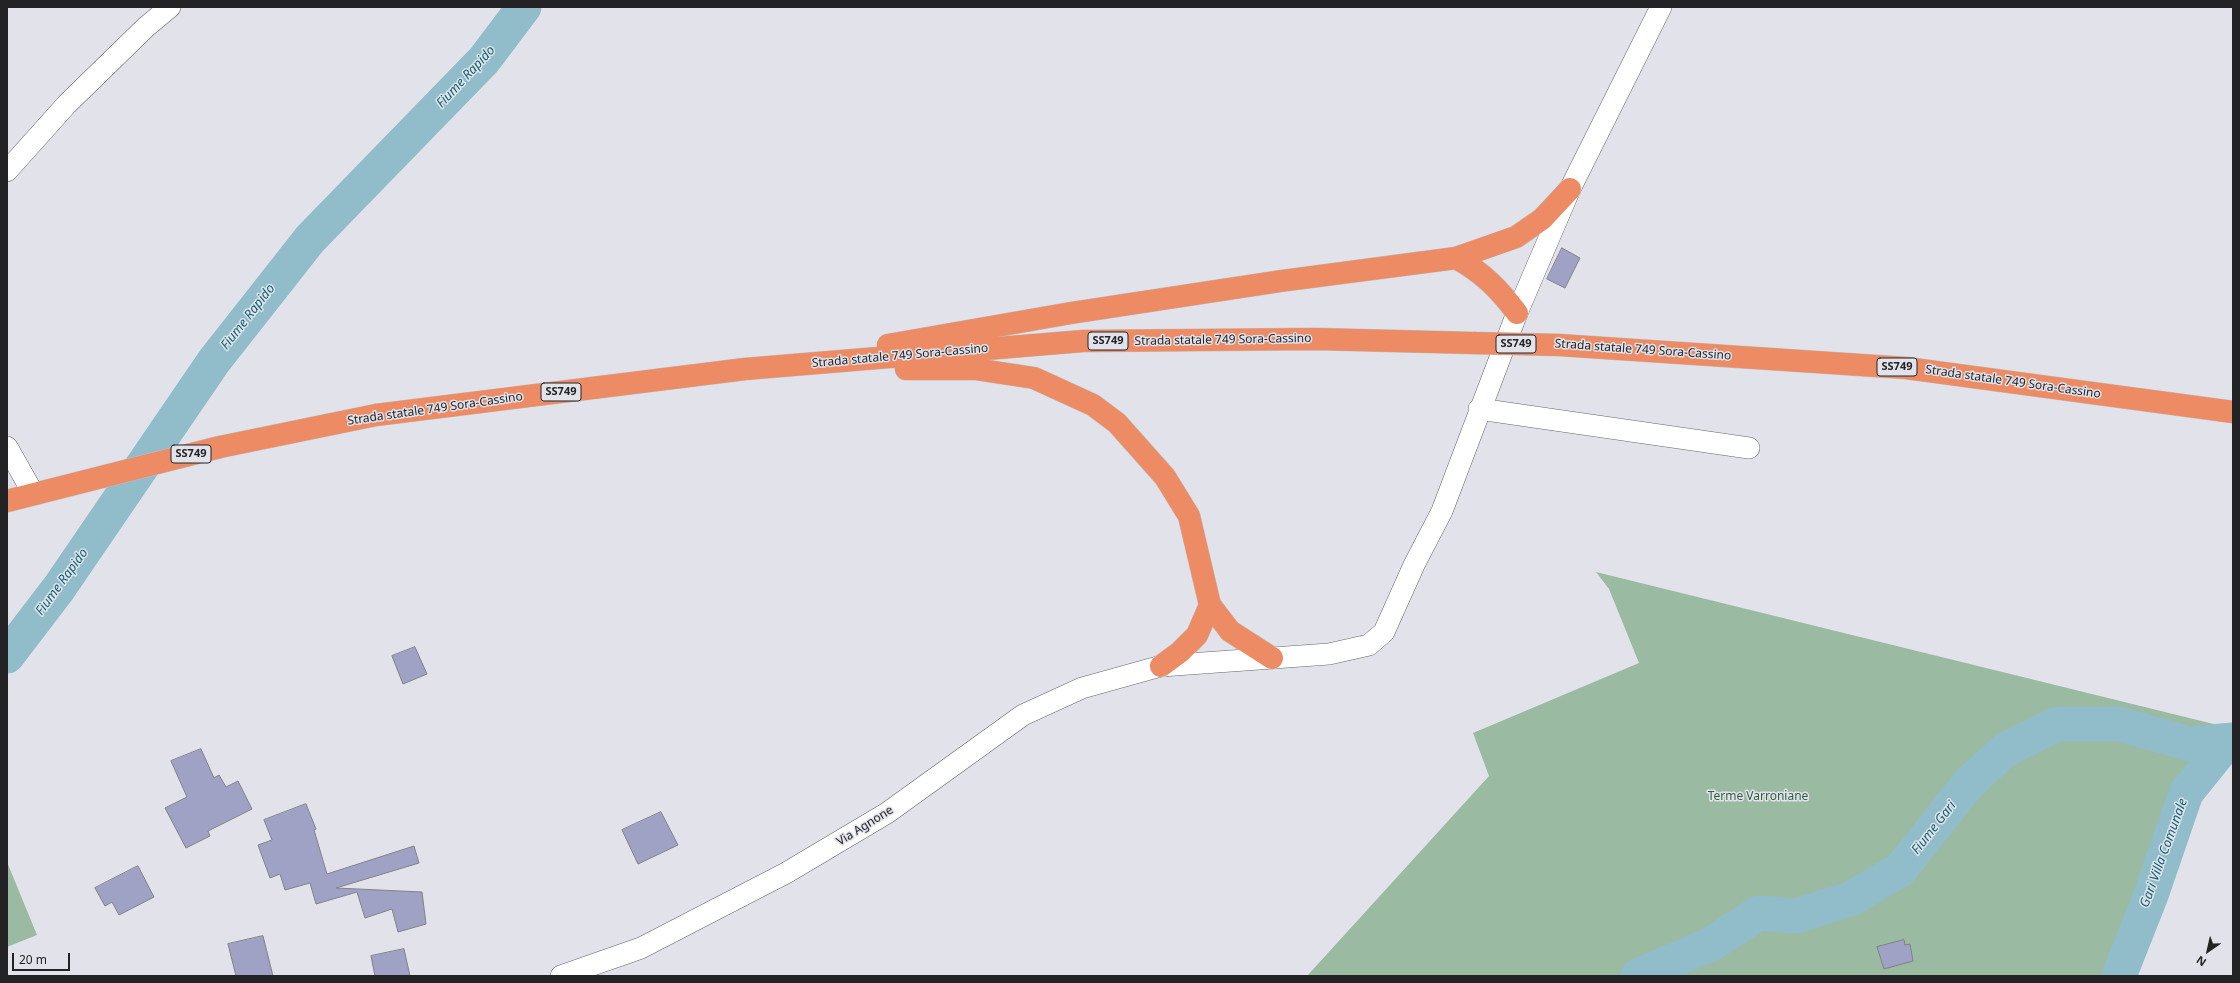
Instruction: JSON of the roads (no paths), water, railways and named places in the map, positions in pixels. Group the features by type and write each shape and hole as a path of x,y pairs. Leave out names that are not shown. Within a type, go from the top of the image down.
{"highway":[{"path":"745,369 1071,313 1281,281 1456,258 1516,237 1542,219 1570,189"},
{"path":"1456,258 1477,269 1491,281 1517,313"},
{"name":"Strada statale 749 Sora-Cassino","path":"7,501 33,493 220,447 376,415 745,369 1083,342 1316,339 1559,345 1906,368 2233,412"},
{"path":"745,369 975,369 1034,378 1093,405 1117,423 1165,478 1188,516 1210,605 1230,631 1272,658"},
{"path":"1161,666 1180,652 1197,636 1210,605"}],"street":[{"path":"7,171 67,104 146,27 170,7"},
{"name":"Via Agnone","path":"561,976 641,948 786,873 886,813 1023,715 1082,688 1161,666 1329,654 1370,645 1384,632 1414,565 1442,511 1479,409 1517,313 1570,189 1661,7"},
{"path":"1479,409 1749,448"},
{"path":"7,447 33,493"}],"waterway":[{"name":"Fiume Rapido","path":"7,656 59,588 214,361 310,239 484,60 524,7"},
{"name":"Fiume Gari","path":"1638,976 1711,944 1759,913 1796,916 1850,899 1900,870 1968,784 2005,750 2057,724 2119,724 2190,744 2233,740"},
{"name":"Gari Villa Comunale","path":"2119,976 2151,895 2186,793 2228,741"}],"park label":[{"name":"Terme Varroniane","path":"1758,797"}]}
